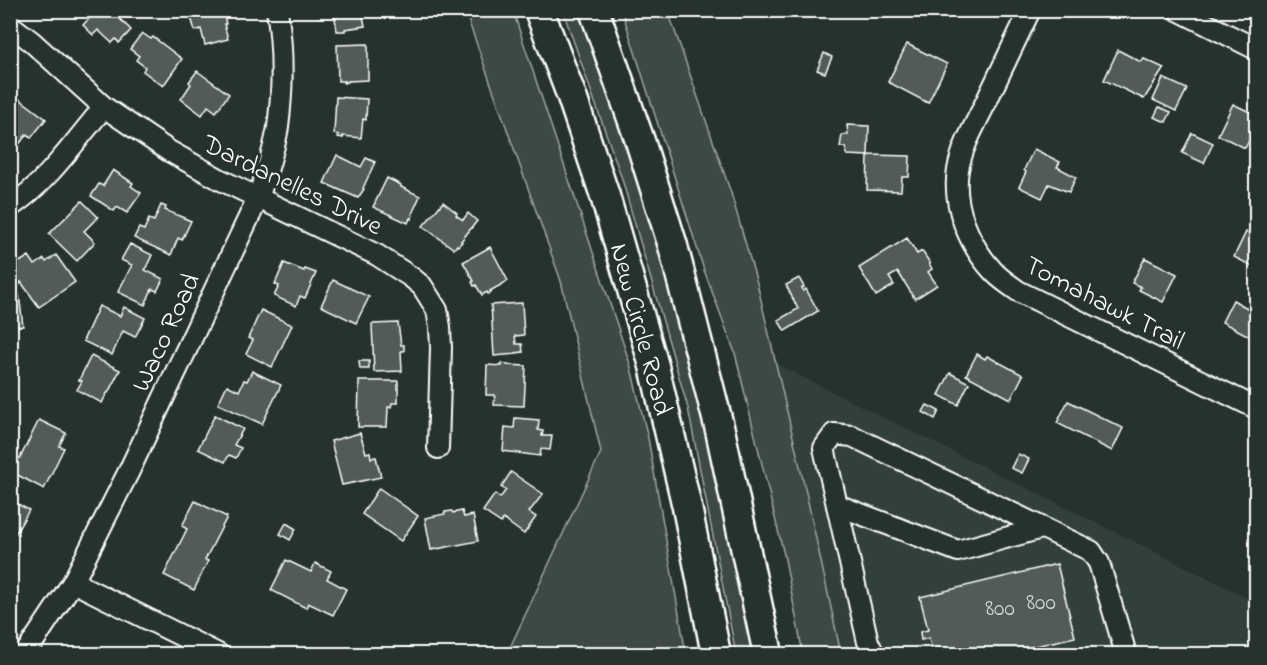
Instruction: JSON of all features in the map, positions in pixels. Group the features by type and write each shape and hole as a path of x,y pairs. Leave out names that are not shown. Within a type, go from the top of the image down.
{"highway":[{"name":"New Circle Road","path":"539,10 572,97 605,196 654,366 687,507 716,654"},
{"name":"New Circle Road","path":"594,10 640,141 673,246 720,430 768,654"}],"street":[{"name":"Waco Road","path":"25,654 73,582 129,471 258,198 278,128 281,95 281,42 277,10"},
{"name":"Tomahawk Trail","path":"1030,10 966,144 958,170 957,195 963,218 982,258 994,273 1018,291 1257,408"},
{"path":"1178,10 1257,49"},
{"name":"Dardanelles Drive","path":"10,25 104,107 169,151 258,198 377,255 411,276 422,286 437,310 440,327 438,448"},
{"path":"10,207 31,191 104,107"},
{"path":"874,654 868,642 824,448 834,434 852,436 1091,551 1099,563 1126,654"},
{"path":"837,505 958,551 1042,528"},
{"path":"73,582 218,654"}],"shaded area":[{"path":"465,11 513,11 630,364 648,438 686,654 507,654 601,452 561,281"},
{"path":"563,11 582,11 644,184 705,412 755,654 736,654 688,408 622,179"},
{"path":"622,11 668,11 731,193 757,283 841,654 803,654 785,559 735,353 704,270"},
{"path":"776,364 1256,602 1256,654 841,654"}],"building":[{"path":"97,10 111,10 131,30 119,43 116,39 112,43 98,30 93,35 83,25"},
{"path":"189,10 223,10 228,39 205,45 201,29 195,31"},
{"path":"331,10 362,10 365,26 337,31 334,12 332,13"},
{"path":"142,33 151,39 153,37 182,59 163,86 143,71 145,67 136,60 139,56 130,49"},
{"path":"368,44 368,80 344,83 345,81 338,81 337,45"},
{"path":"907,44 947,64 928,103 888,82"},
{"path":"1118,50 1141,62 1144,59 1164,68 1144,99 1104,80"},
{"path":"824,53 832,57 825,73 817,70"},
{"path":"197,71 229,94 216,112 208,106 202,115 181,99"},
{"path":"1163,78 1187,89 1176,111 1153,100"},
{"path":"13,94 46,119 31,138 27,134 17,147 10,143 10,97"},
{"path":"336,97 367,99 366,120 363,119 361,138 343,136 343,138 334,134"},
{"path":"1233,104 1256,115 1256,145 1249,141 1245,148 1218,135"},
{"path":"1159,107 1171,112 1166,122 1154,117"},
{"path":"847,125 869,126 868,155 910,156 909,177 902,177 901,191 867,190 868,156 847,155 846,147 840,147 842,135 848,135"},
{"path":"1192,133 1213,143 1204,163 1182,153"},
{"path":"1034,149 1060,162 1057,167 1076,177 1069,192 1049,184 1042,198 1019,187"},
{"path":"337,155 361,167 366,158 375,162 358,198 324,183"},
{"path":"113,170 133,183 131,186 141,193 127,213 117,207 114,211 91,196 99,184 103,186"},
{"path":"387,178 420,196 408,223 373,207"},
{"path":"82,201 98,217 84,231 95,242 77,261 49,234"},
{"path":"443,202 463,220 468,213 477,221 454,249 423,226"},
{"path":"161,205 166,207 165,210 191,221 182,240 178,238 171,255 134,238 139,228 144,230 149,219 154,221"},
{"path":"1246,232 1256,237 1256,268 1234,257"},
{"path":"907,238 917,254 922,251 930,263 932,269 928,272 937,285 915,299 898,272 889,277 894,285 876,296 859,268"},
{"path":"130,244 152,255 145,270 163,279 157,291 152,289 145,305 118,292 132,265 121,260"},
{"path":"490,247 508,281 488,294 487,292 482,295 476,285 474,286 472,282 474,281 463,262"},
{"path":"56,255 75,282 39,307 10,268 29,256 35,265 44,259 46,262"},
{"path":"1145,258 1177,274 1163,302 1139,290 1141,287 1132,283"},
{"path":"284,263 316,273 305,298 300,296 296,306 274,296 279,286 275,284"},
{"path":"799,278 804,287 803,291 806,289 818,311 785,331 778,320 798,309 786,285"},
{"path":"333,280 369,297 356,323 321,306"},
{"path":"19,294 23,326 10,327 10,295"},
{"path":"1233,300 1256,313 1255,339 1222,322"},
{"path":"522,303 524,335 515,336 516,344 522,344 523,352 494,356 491,305"},
{"path":"99,306 120,316 124,307 145,318 135,337 123,331 112,355 83,341"},
{"path":"261,310 292,325 272,367 246,354 253,340 248,338"},
{"path":"398,323 401,345 404,345 404,351 401,351 402,371 374,372 372,324"},
{"path":"977,354 985,359 987,356 1023,375 1011,399 966,375"},
{"path":"91,356 120,370 102,403 77,390 82,381 79,380"},
{"path":"359,361 369,361 369,369 360,369"},
{"path":"502,363 526,366 524,406 494,405 495,395 486,395 487,365 502,366"},
{"path":"252,371 281,385 262,424 218,404 227,385 239,391 244,380 247,381"},
{"path":"950,373 969,383 958,405 939,395"},
{"path":"359,381 398,381 398,403 392,403 391,407 388,407 387,427 358,427"},
{"path":"1068,401 1123,428 1112,451 1057,423"},
{"path":"927,405 939,411 935,419 923,412"},
{"path":"215,415 243,429 234,445 241,448 236,458 229,455 225,462 198,449"},
{"path":"515,418 539,420 538,430 543,431 542,436 552,436 550,450 541,449 540,456 503,451 505,427 514,428"},
{"path":"39,420 66,433 59,446 64,448 44,489 10,471 10,454 20,458"},
{"path":"360,433 366,453 370,452 371,458 376,457 381,477 342,485 331,441"},
{"path":"1018,454 1029,459 1022,473 1011,468"},
{"path":"511,472 543,494 529,512 536,517 524,534 503,519 501,523 483,511 495,494 500,498 506,490 501,487"},
{"path":"379,488 418,516 401,541 362,514"},
{"path":"10,500 29,510 10,543"},
{"path":"195,501 227,517 205,560 208,561 194,590 164,575 187,529 182,526"},
{"path":"452,511 453,513 462,511 464,517 473,515 478,541 431,550 425,518"},
{"path":"286,523 296,529 290,540 280,534"},
{"path":"286,560 311,572 315,563 331,571 327,579 346,589 333,615 308,603 306,608 271,590"},
{"path":"1057,564 1075,637 1000,654 933,654 929,638 921,640 920,632 928,630 920,597"},
{"path":"411,648 411,654 382,654 382,651"}]}
